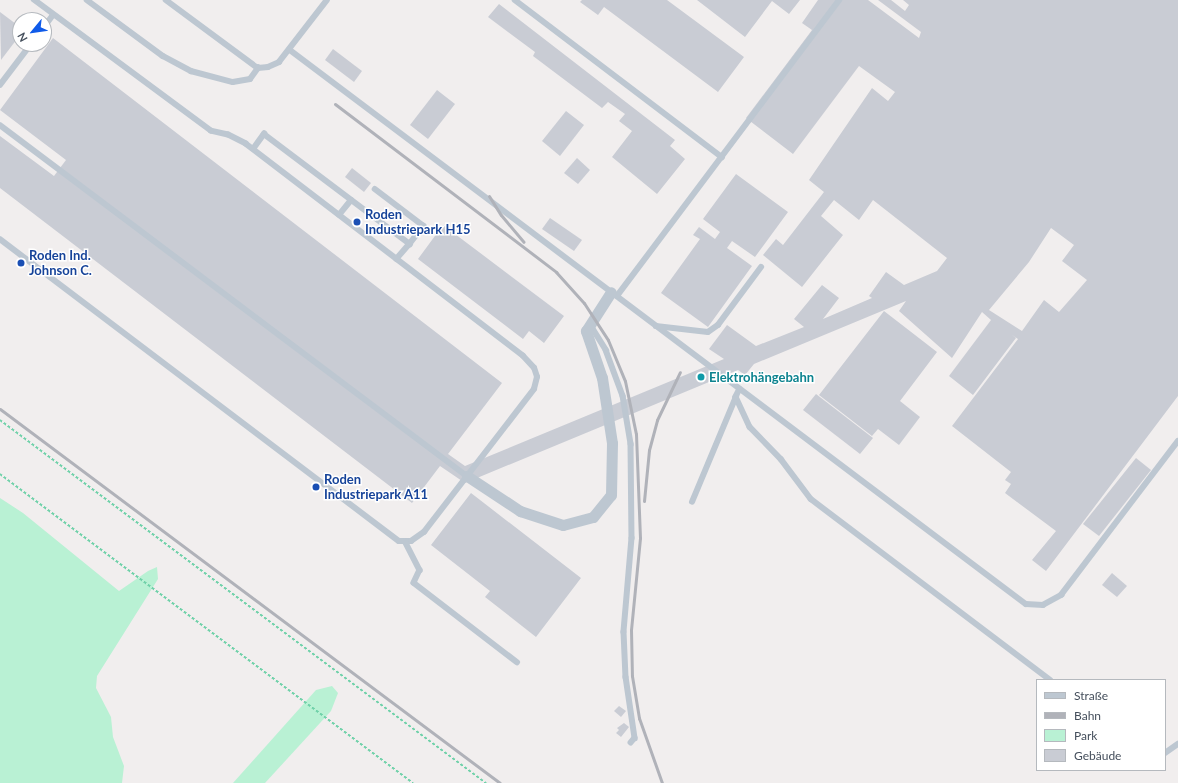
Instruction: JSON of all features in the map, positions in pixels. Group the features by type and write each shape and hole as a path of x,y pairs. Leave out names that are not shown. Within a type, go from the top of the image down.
{"street":[{"path":"467,476 520,511 549,521 563,525 594,517 611,495 612,443 602,378 586,331 590,323 614,294"}],"lane":[{"path":"0,239 399,541 412,541 424,532 534,389 537,377 534,368 523,356 253,149 228,135 211,131 34,0"},
{"path":"88,0 162,56 191,71 233,82 250,79 258,68"},
{"path":"166,0 258,68 268,67 279,62 290,50 327,0"},
{"path":"515,0 722,157"},
{"path":"614,294 722,157 839,0"},
{"path":"290,50 1026,604 1043,605 1061,595 1178,441"},
{"path":"0,86 25,52"},
{"path":"0,125 467,476"},
{"path":"253,149 264,134 410,244"},
{"path":"376,189 424,226 397,259"},
{"path":"339,215 351,200"},
{"path":"656,326 708,332 718,326 761,267"},
{"path":"590,323 606,350 623,396 631,444 632,538 624,632 626,677 635,738 632,743"},
{"path":"692,502 740,389"},
{"path":"736,396 750,427 781,459 811,499 1049,679"},
{"path":"405,541 420,570 414,583 517,662"},
{"path":"1166,752 1178,744"}],"path":[{"path":"0,420 486,783"},
{"path":"0,474 412,783"}],"green space":[{"path":"0,498 23,513 119,591 148,571 157,567 158,579 97,676 96,688 111,717 113,737 124,766 122,783 0,783"},
{"path":"332,686 338,693 331,711 265,783 233,783 316,690"}],"building":[{"path":"582,0 667,0 744,57 718,92 604,7 598,15 580,2"},
{"path":"697,0 800,0 789,14 772,1 745,37"},
{"path":"818,0 868,0 919,38 921,32 878,0 891,0 905,11 909,5 903,0 1178,0 1178,396 1046,571 1032,560 1056,531 1005,493 1011,484 1005,480 1011,472 952,426 1018,339 1012,335 1016,338 973,395 949,376 991,320 982,312 952,358 899,311 906,301 754,364 745,375 738,370 465,483 440,466 412,503 0,188 0,136 54,176 66,160 0,110 43,52 52,52 53,38 502,383 448,454 465,466 724,359 709,349 727,325 756,346 804,327 794,319 822,285 839,298 823,319 872,298 869,296 886,272 904,285 937,271 947,258 873,200 859,220 834,200 821,216 843,235 802,287 763,255 776,239 783,245 824,192 809,180 872,88 888,101 895,92 859,66 793,154 746,118 812,30 802,23","holes":["1051,228 1074,245 1062,261 1087,280 1059,312 1044,300 1022,331 989,310 1029,262"]},
{"path":"499,4 675,140 670,146 685,159 657,194 612,157 632,131 619,121 625,114 608,102 602,108 533,56 535,52 488,17"},
{"path":"0,12 12,21 12,46 1,60"},
{"path":"333,49 362,71 354,82 325,60"},
{"path":"437,90 455,104 428,139 410,125"},
{"path":"566,111 584,125 560,156 542,141"},
{"path":"577,158 590,170 578,184 564,173"},
{"path":"352,168 371,183 364,192 345,177"},
{"path":"736,174 788,212 755,257 732,241 727,248 752,266 708,327 661,293 700,239 693,235 699,227 715,239 720,232 703,219"},
{"path":"550,218 582,240 574,251 542,229"},
{"path":"443,225 564,316 544,343 529,331 523,339 418,259"},
{"path":"884,311 937,352 900,401 920,417 899,445 878,429 872,436 819,395"},
{"path":"816,394 873,438 860,454 803,410"},
{"path":"1136,458 1151,470 1099,536 1083,524"},
{"path":"471,493 581,578 536,637 485,597 490,591 431,545"},
{"path":"1112,573 1127,586 1117,597 1102,585"},
{"path":"619,706 626,711 621,717 614,711"},
{"path":"624,723 629,727 621,737 616,733 619,730 617,728"}],"railway":[{"path":"335,104 556,272 584,303 608,340 625,381 636,434 640,538 631,630 632,676 639,718 662,783"},
{"path":"489,196 501,215 524,242"},
{"path":"644,501 649,450 657,420 680,372"},
{"path":"0,409 500,783"}],"place":[{"name":"Roden Industriepark H15","path":"357,222"},
{"name":"Roden Ind. Johnson C.","path":"21,263"},
{"name":"Elektrohängebahn","path":"701,377"},
{"name":"Roden Industriepark A11","path":"316,487"}]}
